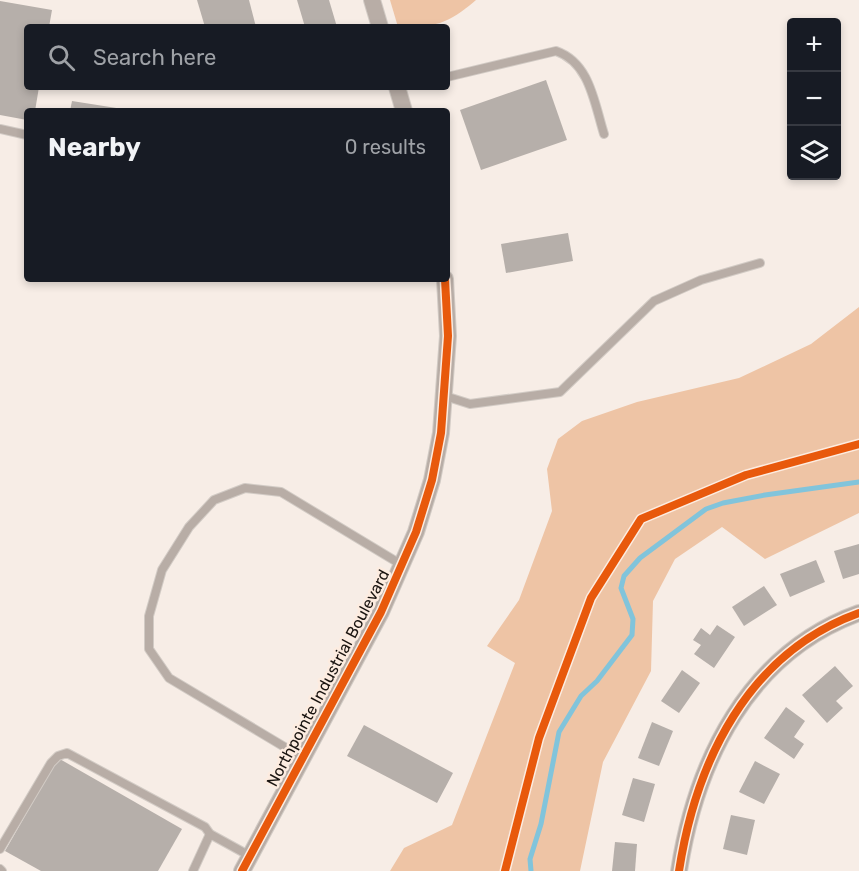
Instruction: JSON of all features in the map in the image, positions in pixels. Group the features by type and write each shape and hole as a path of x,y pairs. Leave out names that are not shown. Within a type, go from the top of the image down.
{"street":[{"path":"372,0 379,24"},
{"path":"400,90 403,108"},
{"name":"Northpointe Industrial Boulevard","path":"242,871 381,612 402,565 432,480 441,434 445,396 448,336 445,282"},
{"path":"679,871 689,817 703,774 718,739 738,706 781,658 823,628 859,613"}],"lane":[{"path":"450,76 556,51 570,56 582,68 604,134"},
{"path":"0,129 24,134"},
{"path":"445,396 470,404 561,392 654,301 701,280 760,263"},
{"path":"303,758 169,678 149,649 149,616 162,570 189,527 214,500 245,488 281,492 402,565"},
{"path":"0,849 51,763 58,756 67,753 205,827 210,834 250,856"},
{"path":"193,871 210,834"}],"shaded area":[{"path":"390,0 476,0 457,15 440,23 397,24"},
{"path":"859,307 859,513 765,559 722,527 675,559 653,601 651,671 603,762 580,871 390,871 404,848 452,825 515,663 487,646 519,600 552,511 547,469 558,439 582,421 637,402 739,378 811,344"}],"building":[{"path":"197,0 249,0 255,24 204,24"},
{"path":"297,0 329,0 336,24 304,24"},
{"path":"0,1 52,10 50,24 24,24 24,90 38,90 36,108 24,108 24,119 0,115"},
{"path":"546,80 567,140 481,170 460,110"},
{"path":"72,101 116,108 71,108"},
{"path":"568,233 573,261 506,273 501,244"},
{"path":"859,544 859,574 843,579 834,551"},
{"path":"816,560 825,582 790,597 780,574"},
{"path":"764,586 777,605 744,626 732,607"},
{"path":"717,625 735,637 714,668 694,654 701,645 693,640 701,628 710,635"},
{"path":"835,666 853,686 836,701 843,708 827,723 802,695"},
{"path":"682,670 700,683 679,713 661,701"},
{"path":"786,707 805,721 794,737 804,744 794,759 764,738"},
{"path":"652,722 673,731 659,766 638,758"},
{"path":"364,725 453,773 437,803 347,756"},
{"path":"58,758 182,829 158,871 41,871 5,851"},
{"path":"755,761 780,774 764,804 739,792"},
{"path":"633,778 655,784 644,822 622,815"},
{"path":"731,815 755,820 747,855 723,849"},
{"path":"615,842 637,844 635,871 612,871"}],"waterway":[{"path":"531,871 530,859 541,824 559,732 581,696 597,681 632,635 633,619 621,588 624,576 640,558 706,509 723,503 765,495 859,482"}],"cycle path":[{"path":"242,871 381,612 416,532 432,480 441,433 448,336 445,282"},
{"path":"505,871 539,738 591,598 641,519 746,475 859,444"},
{"path":"679,871 687,830 699,790 714,752 734,716 758,683 786,655 820,631 859,613"}]}
